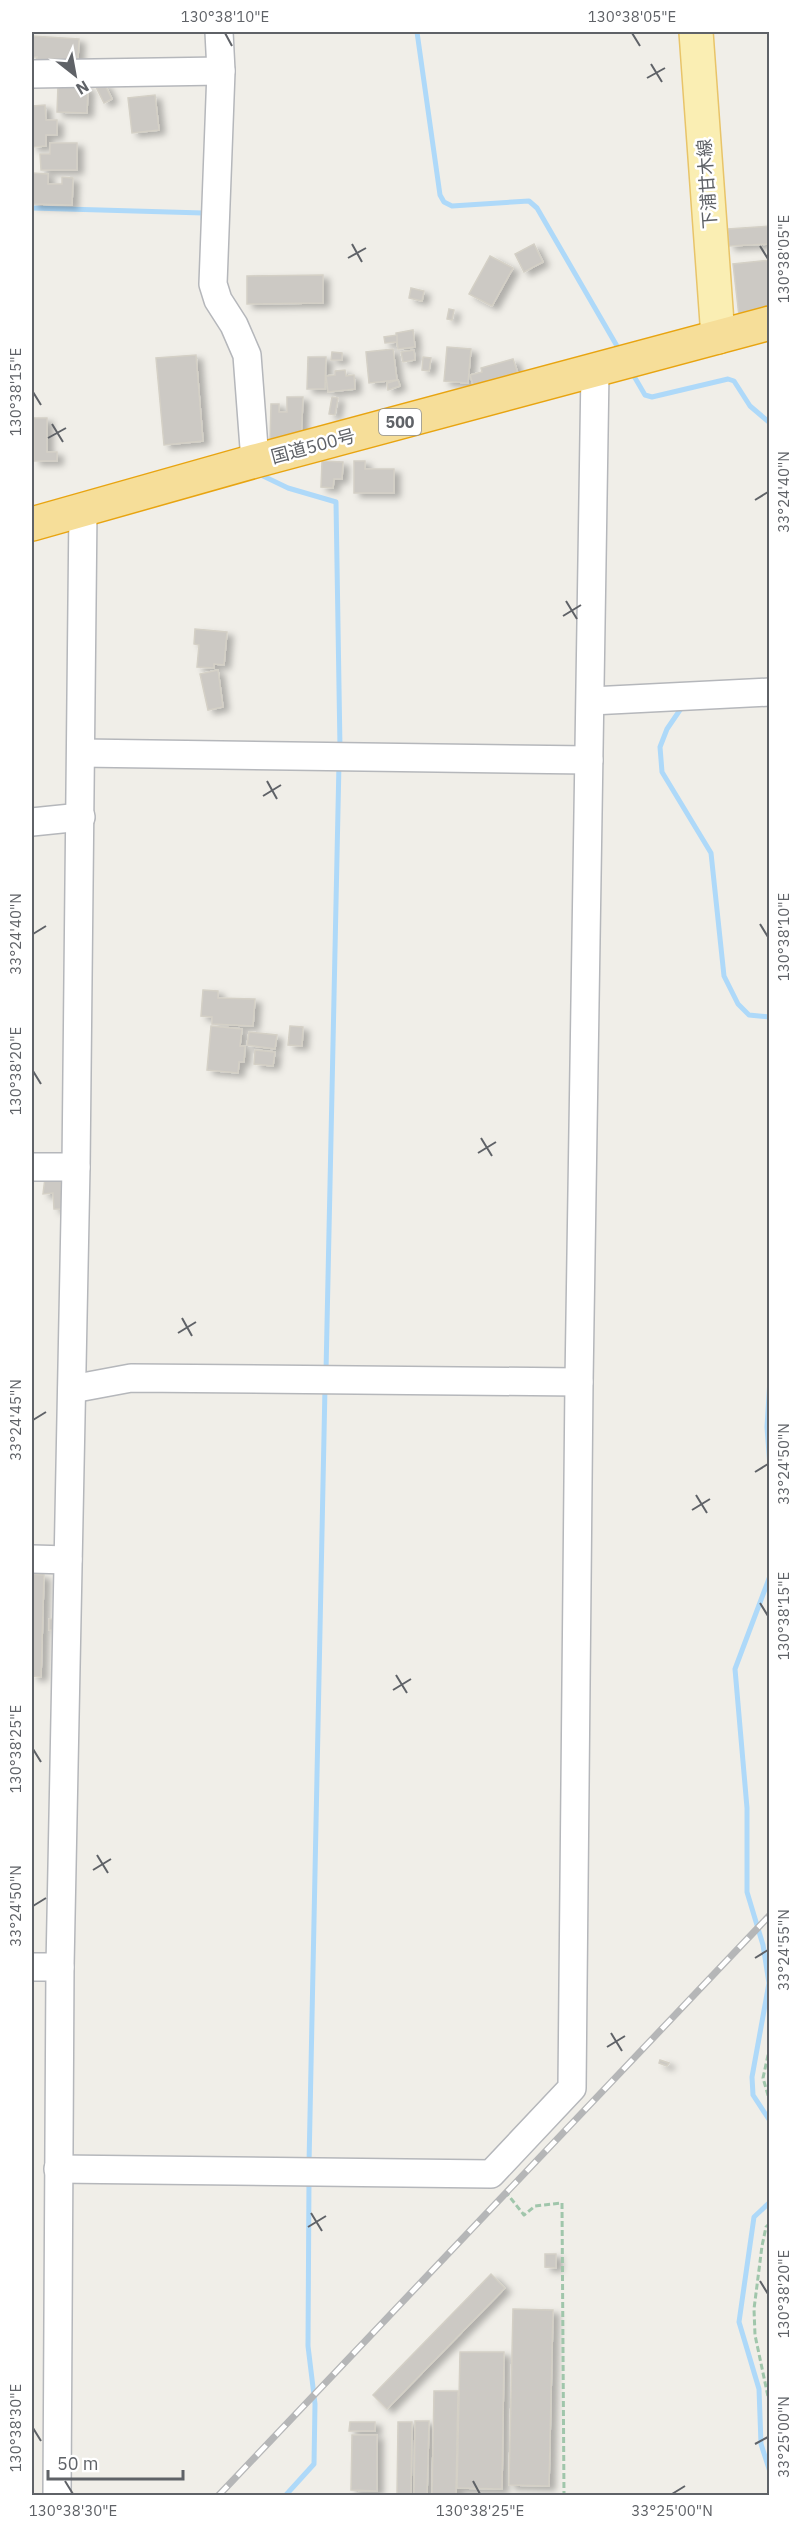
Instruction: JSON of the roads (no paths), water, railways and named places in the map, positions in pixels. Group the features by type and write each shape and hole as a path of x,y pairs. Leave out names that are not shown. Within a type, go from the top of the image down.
{"highway":[{"name":"国道500号","path":"32,524 255,461 770,323"}],"main road":[{"name":"下浦甘木線","path":"696,32 718,337"}],"street":[{"path":"219,32 220,71 213,284 218,300 234,325 247,355 255,461"},
{"path":"32,74 220,71"},
{"path":"58,2169 491,2174 573,2088 579,1382 595,371"},
{"path":"57,2496 60,1967 76,1167 83,509"},
{"path":"591,701 770,692"},
{"path":"81,753 589,759"},
{"path":"32,822 81,818"},
{"path":"32,1167 76,1167"},
{"path":"72,1389 131,1378 579,1382"},
{"path":"32,1560 68,1560"},
{"path":"32,1967 60,1967"}],"waterway":[{"path":"417,32 440,195 444,202 452,206 529,201 537,208 621,353"},
{"path":"32,208 203,213 203,219"},
{"path":"631,371 645,395 652,397 728,379 734,381 750,406 770,423"},
{"path":"261,475 288,488 336,502 340,748"},
{"path":"682,707 667,729 660,747 662,772 711,853 724,976 738,1004 749,1015 770,1017"},
{"path":"326,1372 339,763"},
{"path":"770,1379 767,1427 770,1467"},
{"path":"309,2164 325,1387"},
{"path":"770,1576 735,1669 747,1808 747,1892 763,1945 769,1983 752,2077 753,2095 770,2121"},
{"path":"285,2496 314,2464 315,2404 308,2346 309,2179"},
{"path":"770,2202 754,2217 739,2322 759,2389 761,2444 770,2472"}],"railway":[{"path":"218,2496 770,1915"}]}
